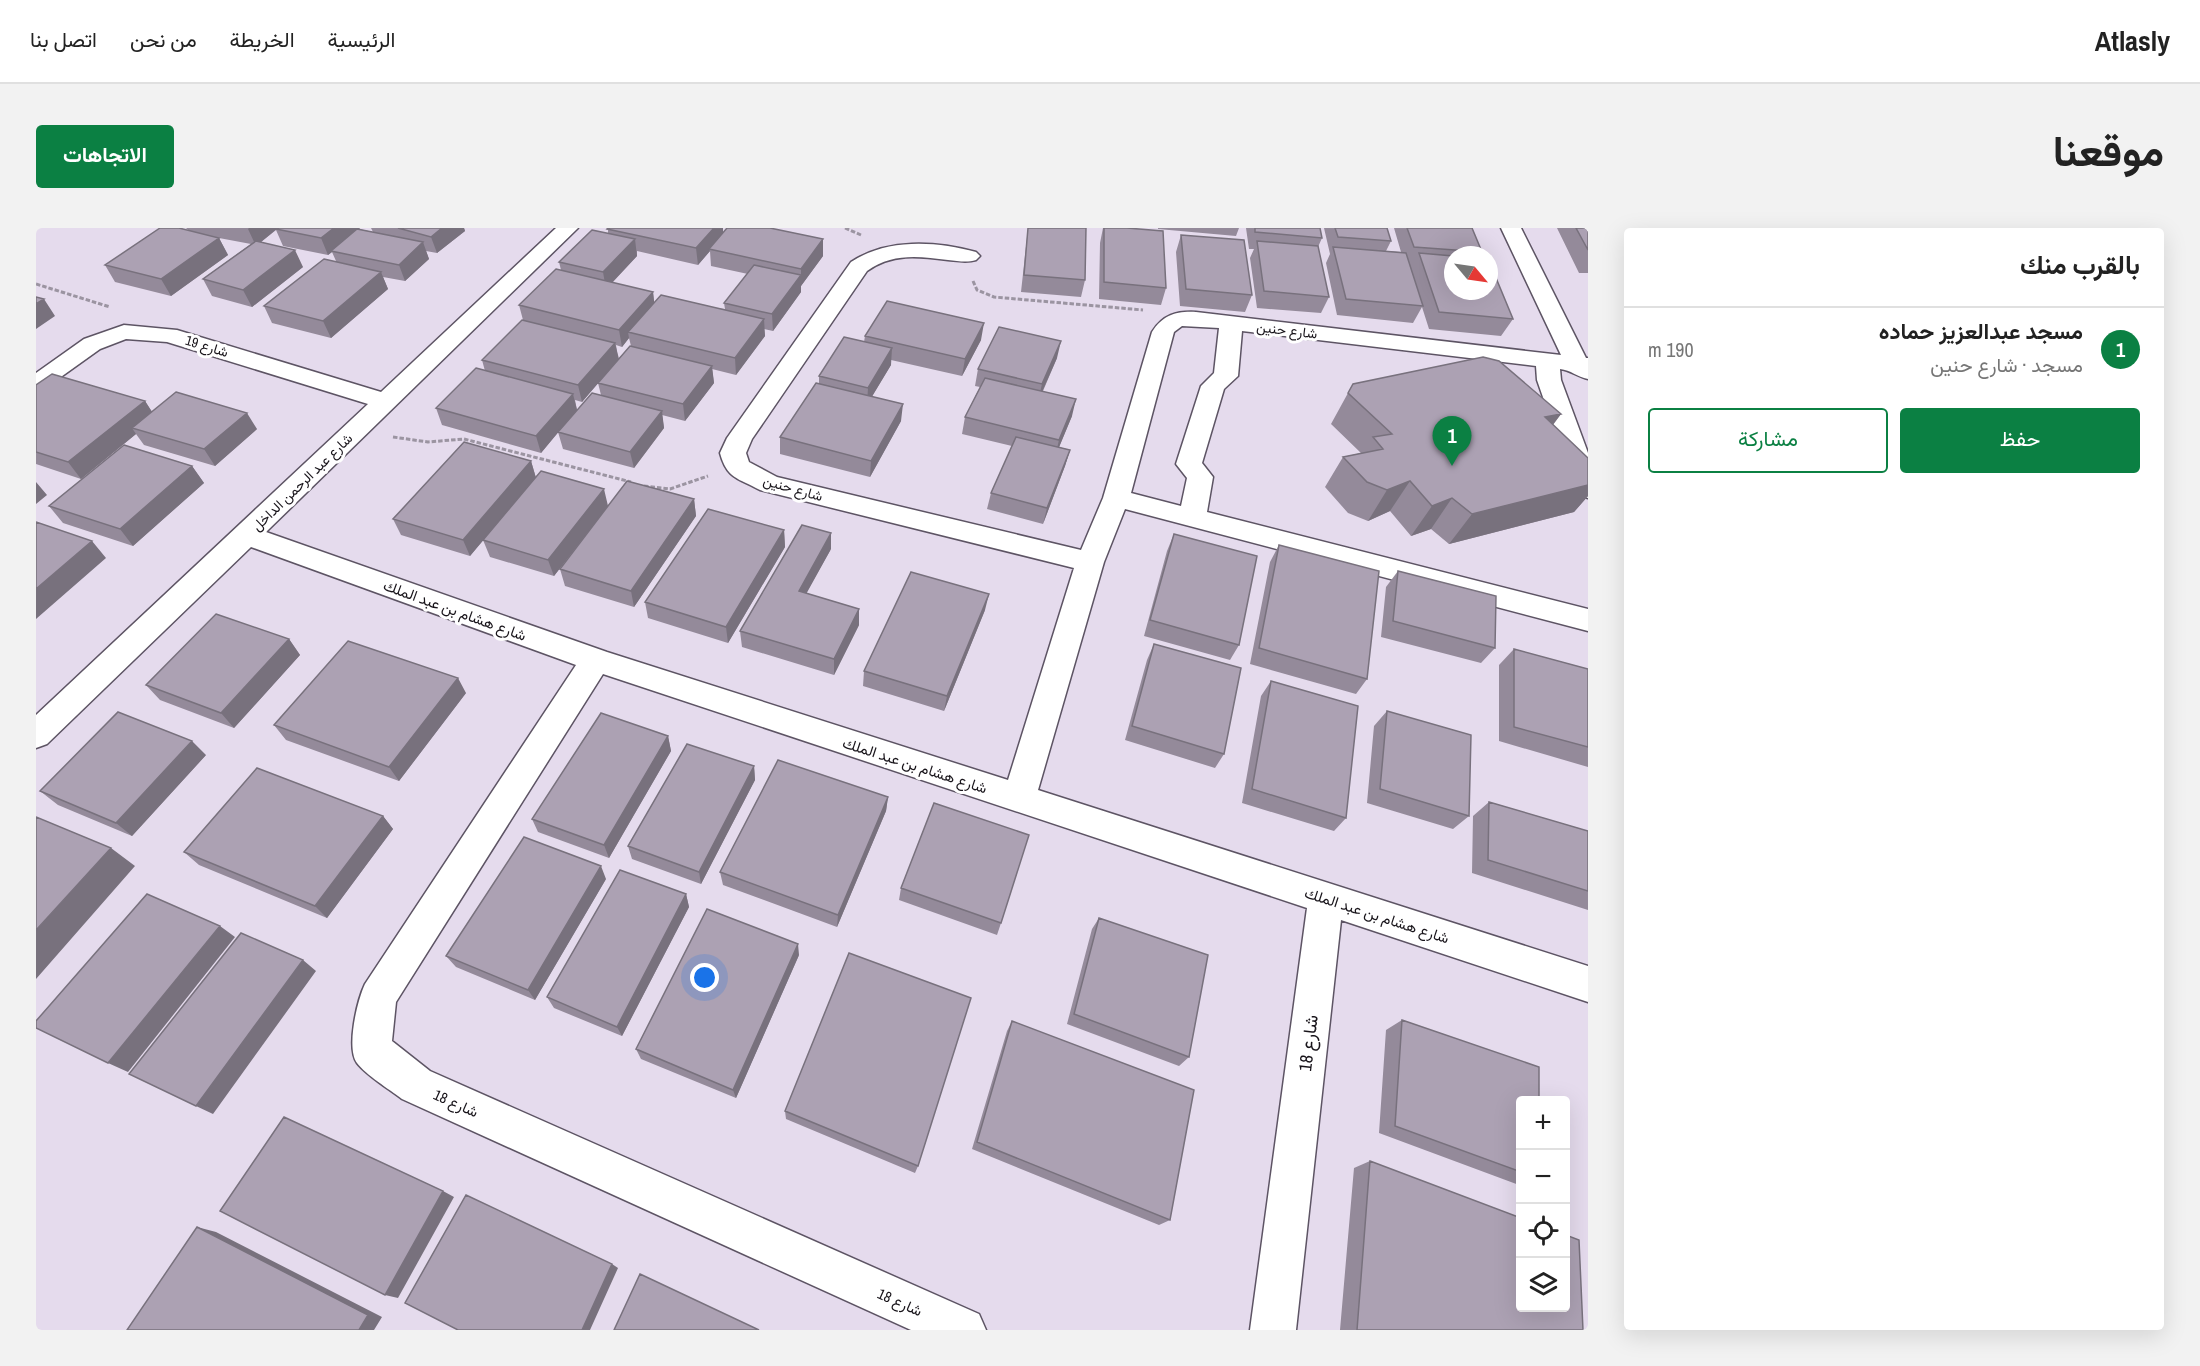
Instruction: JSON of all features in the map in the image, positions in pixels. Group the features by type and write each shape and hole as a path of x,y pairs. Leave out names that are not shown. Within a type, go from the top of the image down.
{"street":[{"name":"شارع عبد الرحمن الداخل","path":"36,735 568,228"},
{"path":"1511,228 1584,367"},
{"path":"737,467 734,453 740,438 859,267 876,255 900,250 969,256"},
{"path":"1019,799 1090,562 1116,498 1163,332 1175,319"},
{"name":"شارع حنين","path":"1175,319 1231,323 1584,367"},
{"path":"1192,518 1200,477 1189,464 1213,386 1226,376 1231,323"},
{"name":"شارع 19","path":"36,384 92,344 124,332 168,334 386,402"},
{"path":"1547,361 1549,380 1588,489"},
{"name":"شارع حنين","path":"737,467 769,483 1090,562"},
{"path":"1116,498 1588,621"},
{"name":"شارع هشام بن عبد الملك","path":"246,535 596,660 1588,984"},
{"name":"شارع 18","path":"596,660 378,997 371,1049 416,1085 963,1330"},
{"name":"شارع 18","path":"1273,1330 1326,898"}],"path":[{"path":"969,256 976,290 985,295 1140,309 1175,319"},
{"path":"36,284 119,309 124,315 124,332"},
{"path":"358,428 418,444 437,444 464,439 663,491 737,467"}],"building":[{"path":"160,228 179,228 219,238 161,279 105,265"},
{"path":"277,228 334,228 321,238"},
{"path":"398,228 442,228 431,237"},
{"path":"608,228 714,228 696,248"},
{"path":"727,228 770,228 823,239 801,269 709,249"},
{"path":"1028,228 1086,228 1085,280 1024,275"},
{"path":"1104,228 1163,231 1166,288 1104,282"},
{"path":"1255,228 1320,228 1322,238 1255,232"},
{"path":"1335,228 1387,228 1391,241 1338,237"},
{"path":"1407,228 1472,228 1480,246 1444,246 1444,249 1414,247"},
{"path":"1576,228 1588,228 1588,250"},
{"path":"357,229 423,242 399,265 331,251"},
{"path":"592,230 635,239 603,272 559,262"},
{"path":"1181,235 1244,240 1252,295 1186,289"},
{"path":"256,241 295,250 243,290 203,279"},
{"path":"1257,241 1318,246 1329,297 1264,291"},
{"path":"1333,247 1406,253 1423,306 1346,299"},
{"path":"1419,253 1444,255 1444,300 1498,300 1498,283 1513,319 1439,312"},
{"path":"324,259 381,272 323,321 264,306"},
{"path":"754,265 801,275 772,314 724,303"},
{"path":"556,269 653,292 619,330 519,305"},
{"path":"661,295 764,319 735,358 628,332"},
{"path":"36,297 44,299 36,304"},
{"path":"887,301 984,323 965,359 865,336"},
{"path":"522,320 615,343 578,385 482,360"},
{"path":"999,327 1061,341 1042,384 978,369"},
{"path":"844,337 892,348 868,388 819,376"},
{"path":"630,346 712,366 683,404 598,383"},
{"path":"1483,357 1499,361 1561,414 1545,417 1588,458 1588,485 1472,514 1452,498 1432,506 1410,481 1387,490 1367,482 1343,457 1383,449 1373,437 1392,434 1348,393 1353,384"},
{"path":"476,368 573,394 536,436 436,408"},
{"path":"52,374 145,401 68,462 36,452 36,385"},
{"path":"985,378 1076,399 1059,440 965,417"},
{"path":"816,383 903,404 871,461 780,437"},
{"path":"176,392 247,413 204,449 132,428"},
{"path":"592,393 662,411 630,452 558,432"},
{"path":"1016,437 1070,450 1047,508 991,493"},
{"path":"464,442 531,461 463,540 393,519"},
{"path":"124,445 192,466 120,529 49,506"},
{"path":"541,471 604,489 548,560 483,540"},
{"path":"627,481 694,499 631,591 560,569"},
{"path":"708,509 784,530 726,627 645,602"},
{"path":"36,522 92,541 36,589"},
{"path":"802,525 831,533 799,591 859,609 834,659 740,631"},
{"path":"1174,534 1257,556 1239,645 1150,620"},
{"path":"1279,545 1379,571 1367,679 1259,648"},
{"path":"1398,571 1496,596 1495,648 1393,621"},
{"path":"911,572 989,594 947,696 864,671"},
{"path":"216,614 289,639 221,713 146,685"},
{"path":"348,641 458,678 389,767 274,725"},
{"path":"1154,644 1241,668 1224,754 1132,726"},
{"path":"1514,649 1588,669 1588,747 1514,727"},
{"path":"1271,681 1358,706 1346,818 1252,789"},
{"path":"1387,711 1471,735 1469,816 1380,789"},
{"path":"118,712 192,741 116,823 40,791"},
{"path":"601,713 668,736 604,845 532,819"},
{"path":"687,744 754,766 699,872 628,846"},
{"path":"778,760 888,797 838,915 720,872"},
{"path":"257,768 383,816 315,906 184,852"},
{"path":"1489,802 1588,831 1588,891 1488,860"},
{"path":"934,803 1029,835 1001,923 901,888"},
{"path":"36,817 111,848 36,930"},
{"path":"524,837 601,866 528,990 446,956"},
{"path":"620,870 686,894 617,1027 547,997"},
{"path":"147,894 220,926 108,1063 36,1028 36,1021"},
{"path":"707,909 798,944 733,1090 636,1049"},
{"path":"1099,918 1208,955 1189,1057 1074,1014"},
{"path":"241,933 303,960 196,1106 129,1074"},
{"path":"849,953 971,998 918,1166 785,1111"},
{"path":"1402,1020 1539,1067 1539,1096 1516,1096 1516,1170 1395,1126"},
{"path":"1012,1021 1194,1090 1170,1220 977,1142"},
{"path":"284,1117 443,1191 385,1295 220,1211"},
{"path":"1370,1161 1516,1216 1516,1312 1570,1312 1570,1237 1579,1240 1583,1330 1357,1330"},
{"path":"466,1195 612,1264 582,1330 458,1330 405,1303"},
{"path":"197,1227 368,1315 359,1330 127,1330"},
{"path":"640,1274 759,1330 614,1330"}],"place":[{"name":"مسجد عبدالعزيز حماده","path":"1452,466"}]}
